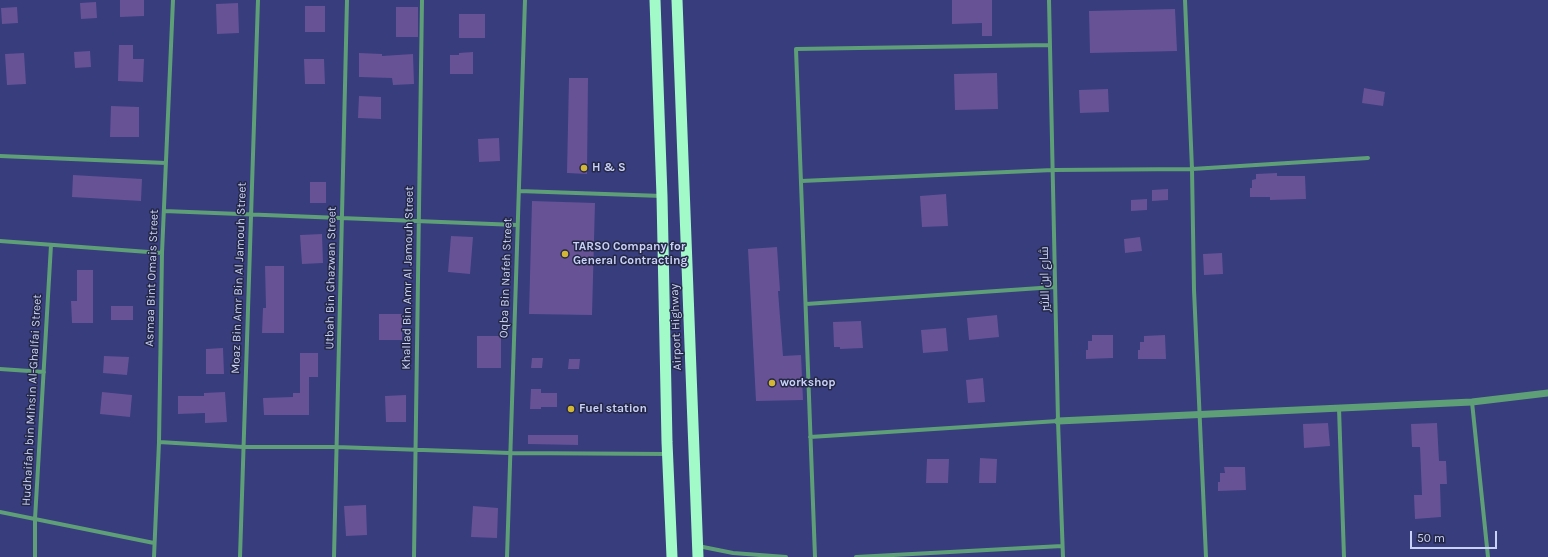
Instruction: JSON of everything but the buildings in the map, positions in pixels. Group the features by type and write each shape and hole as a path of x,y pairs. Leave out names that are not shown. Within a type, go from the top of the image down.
{"highway":[{"name":"Airport Highway","path":"655,0 672,557"},
{"name":"Airport Highway","path":"677,0 697,551"}],"street":[{"name":"Asmaa Bint Omais Street","path":"154,557 159,442 162,253 172,0"},
{"name":"Moaz Bin Amr Bin Al Jamouh Street","path":"240,557 258,0"},
{"name":"Utbah Bin Ghazwan Street","path":"334,557 347,0"},
{"name":"Khallad Bin Amr Al Jamouh Street","path":"414,557 422,0"},
{"name":"Oqba Bin Nafeh Street","path":"506,557 525,0"},
{"name":"شارع ابن الاثير","path":"1049,0 1058,421 1063,557"},
{"path":"1185,0 1192,169 1194,290 1206,557"},
{"path":"815,557 796,49 1050,45"},
{"path":"0,156 166,163"},
{"path":"801,181 1053,170 1192,169 1368,158"},
{"path":"518,191 662,196"},
{"path":"164,210 517,225"},
{"path":"0,241 162,253"},
{"name":"Hudhaifah bin Mihsin Al-Ghalfai Street","path":"35,557 35,519 51,245"},
{"path":"806,304 1055,287"},
{"path":"0,369 44,372"},
{"path":"810,437 1058,421 1472,402 1548,393"},
{"path":"1472,402 1488,557"},
{"path":"1339,408 1344,557"},
{"path":"159,442 243,447 336,447 416,451 510,453 668,454"},
{"path":"0,512 154,543"},
{"path":"856,557 1062,546"},
{"path":"697,551 786,557"}],"place":[{"name":"H & S","path":"584,168"},
{"name":"TARSO Company for General Contracting","path":"565,254"},
{"name":"workshop","path":"772,383"},
{"name":"Fuel station","path":"571,409"}]}
